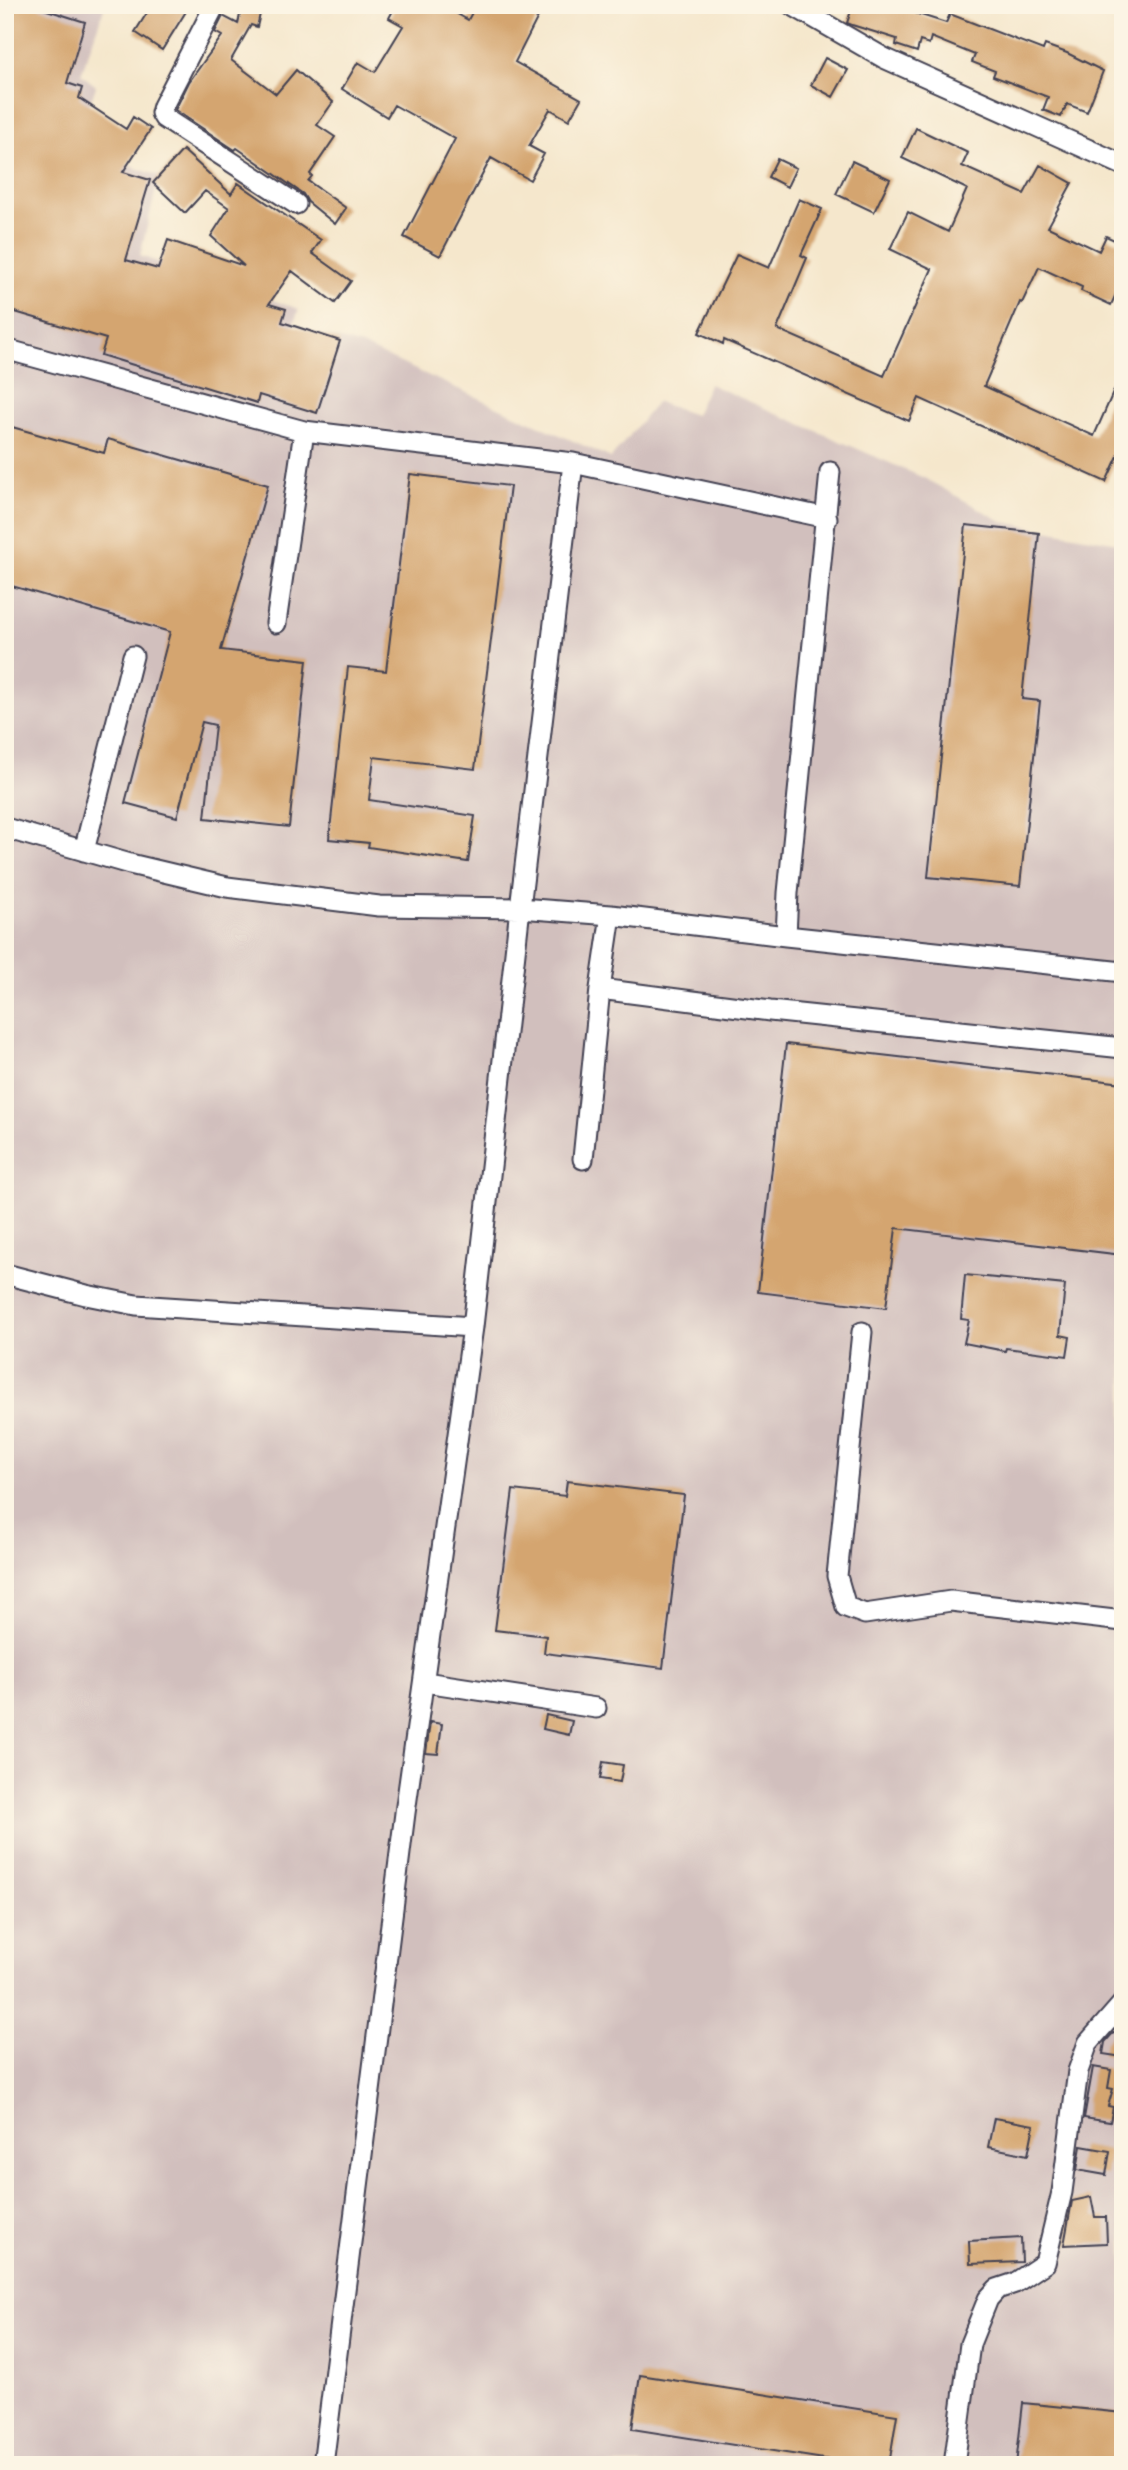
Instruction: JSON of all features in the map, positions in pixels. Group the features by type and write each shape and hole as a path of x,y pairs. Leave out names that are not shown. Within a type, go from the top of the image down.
{"street":[{"path":"215,5 163,106 164,118 296,204"},
{"path":"804,8 884,58 1123,165"},
{"path":"5,349 304,431 573,463 827,518"},
{"path":"276,623 304,431"},
{"path":"323,2465 405,1813 473,1327 573,463"},
{"path":"786,936 830,472"},
{"path":"84,851 133,656"},
{"path":"5,828 130,864 227,887 379,906 520,908 611,915 1123,972"},
{"path":"583,1159 600,989 611,915"},
{"path":"600,989 770,1011 1123,1048"},
{"path":"5,1274 86,1295 136,1304 473,1327"},
{"path":"862,1332 836,1576 846,1607 865,1614 951,1601 1123,1621"},
{"path":"425,1682 596,1708"},
{"path":"954,2465 970,2344 976,2326 988,2299 997,2290 1034,2272 1045,2263 1062,2192 1079,2071 1088,2043 1123,2003"}],"shaded area":[{"path":"5,5 105,5 81,74 96,86 75,147 159,176 140,256 299,309 293,326 365,347 611,458 657,402 695,415 709,384 924,478 1003,522 1123,544 1123,2465 5,2465"}],"building":[{"path":"5,5 31,5 85,22 67,83 82,88 79,98 126,129 133,117 151,129 123,172 150,180 126,260 158,269 168,240 244,266 211,236 229,208 205,191 185,213 153,183 183,150 231,194 238,183 321,240 312,253 351,281 335,303 292,271 269,304 286,309 282,322 340,341 317,413 259,395 257,403 101,355 106,339 5,309"},
{"path":"152,5 190,5 162,50 135,32"},
{"path":"242,5 262,5 257,27 251,25 231,60 276,94 296,70 333,102 317,125 335,137 308,181 346,208 335,224 308,202 303,194 237,148 235,150 175,110 189,82 222,36 215,32 223,16 238,24"},
{"path":"396,5 441,5 468,20 476,5 544,5 515,62 581,99 569,120 550,109 529,146 544,154 530,180 491,158 440,256 404,237 455,139 394,105 387,117 342,89 358,62 375,72 403,26 389,18"},
{"path":"853,5 890,5 946,23 950,14 1043,50 1045,45 1067,53 1103,71 1087,112 1067,104 1061,117 1043,110 1048,97 993,76 995,71 972,62 975,55 931,37 929,44 920,41 917,52 896,45 897,39 847,23"},
{"path":"825,58 848,70 833,97 811,85"},
{"path":"916,128 968,153 962,166 1024,194 1040,165 1072,183 1048,227 1099,251 1106,236 1123,244 1123,297 1116,294 1111,305 1081,291 1082,287 1039,267 1022,303 1020,302 984,386 1094,436 1123,370 1123,445 1106,482 919,398 909,421 724,340 723,344 699,333 737,254 769,268 799,199 822,209 801,255 807,258 777,329 884,376 932,269 890,249 908,212 948,232 967,189 902,158"},
{"path":"777,159 796,168 787,187 768,177"},
{"path":"852,161 890,179 874,212 836,194"},
{"path":"5,425 104,453 108,439 268,485 221,650 307,660 289,827 205,818 215,725 202,722 177,817 125,803 170,632 5,584"},
{"path":"410,474 510,486 475,769 374,757 369,800 475,816 468,862 368,847 369,843 329,839 348,667 386,671"},
{"path":"966,525 1039,533 1022,699 1040,701 1020,886 928,877"},
{"path":"786,1044 1123,1083 1123,1255 896,1228 886,1308 758,1292"},
{"path":"965,1275 1065,1285 1060,1335 1070,1337 1067,1356 1006,1348 1005,1351 964,1343 969,1320 961,1319"},
{"path":"567,1481 684,1495 663,1668 544,1653 546,1636 495,1630 513,1490 565,1496"},
{"path":"546,1715 572,1721 569,1735 543,1729"},
{"path":"430,1722 442,1724 438,1754 426,1753"},
{"path":"603,1762 623,1765 620,1782 600,1779"},
{"path":"1113,2033 1123,2035 1123,2057 1103,2054 1105,2042"},
{"path":"1093,2067 1111,2070 1108,2088 1113,2089 1108,2106 1113,2107 1110,2122 1084,2118"},
{"path":"994,2118 1034,2125 1028,2155 988,2147"},
{"path":"1081,2146 1110,2151 1106,2175 1077,2170"},
{"path":"1091,2197 1095,2217 1106,2217 1107,2243 1064,2245 1072,2201"},
{"path":"1021,2238 1022,2262 970,2264 969,2241"},
{"path":"640,2375 897,2415 889,2465 862,2465 632,2429"},
{"path":"1023,2403 1123,2413 1123,2465 1016,2465"}]}
